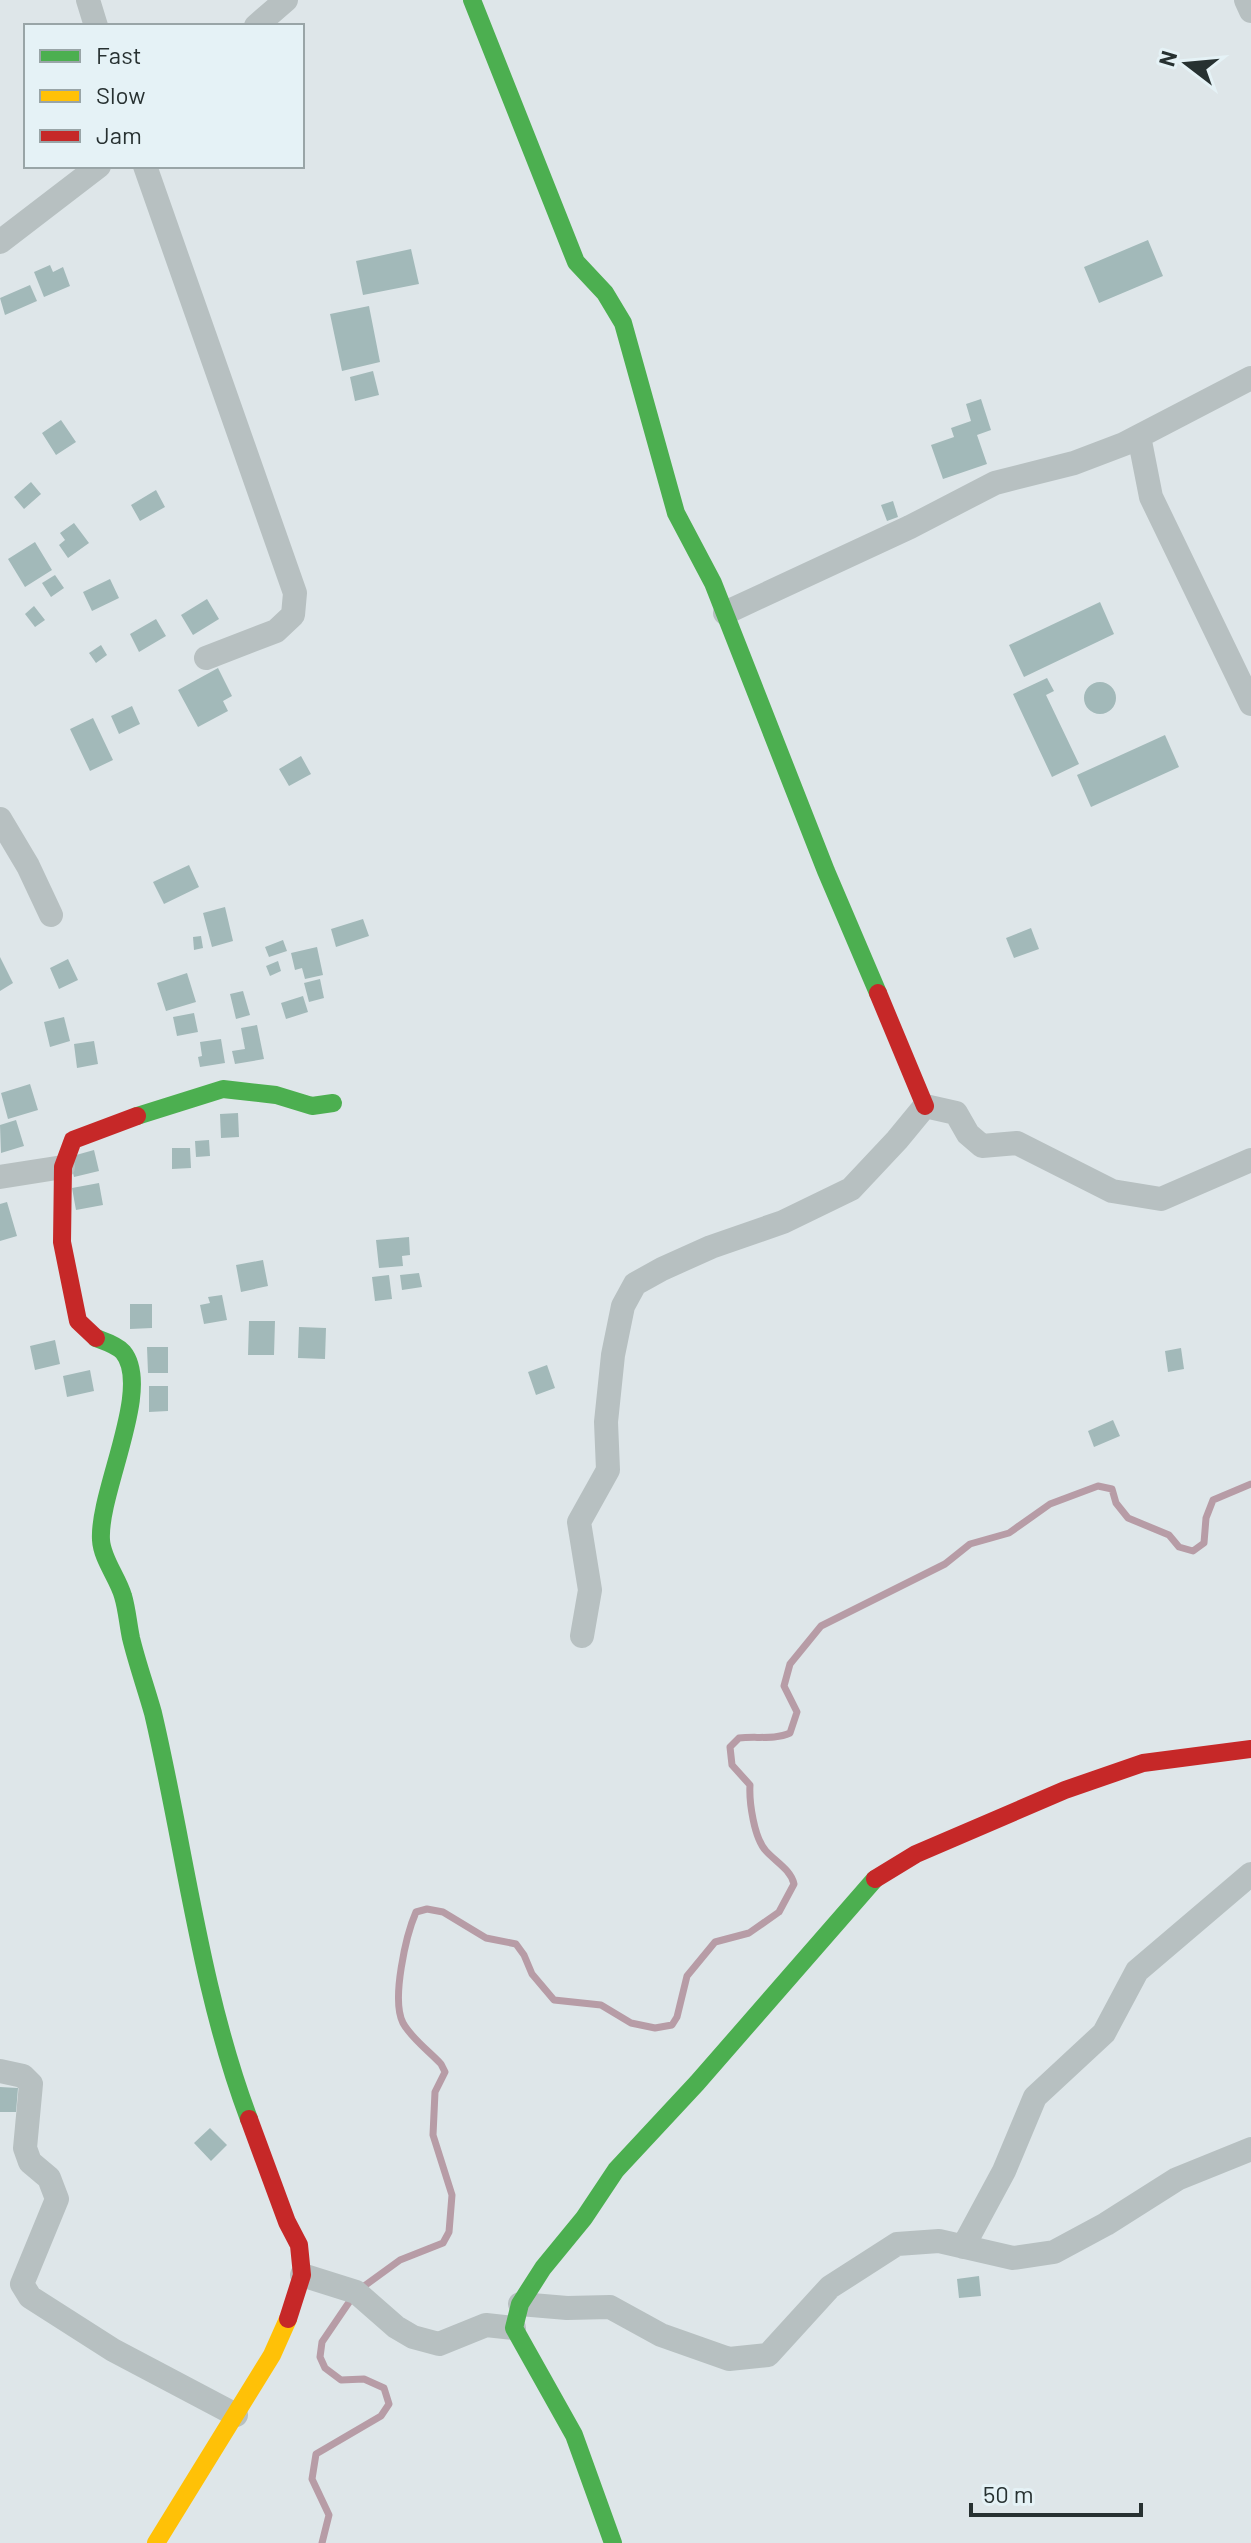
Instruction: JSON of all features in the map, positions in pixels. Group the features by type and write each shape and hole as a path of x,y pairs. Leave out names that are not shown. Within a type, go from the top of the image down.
{"street":[{"path":"88,0 95,24"},
{"path":"258,24 286,0"},
{"path":"472,0 576,262 605,293 623,323 676,513 725,613 826,871 925,1106"},
{"path":"1246,0 1251,11"},
{"path":"0,242 96,168"},
{"path":"146,168 295,593 293,615 276,631 206,658"},
{"path":"725,613 910,527 995,483 1074,463 1139,436 1251,378"},
{"path":"1139,436 1151,497 1251,704"},
{"path":"0,819 28,866 51,915"},
{"path":"156,2543 272,2355 291,2312 302,2275 299,2245 287,2222 231,2072 206,1976 181,1841 152,1711 131,1638 123,1595 101,1542 104,1503 123,1440 131,1394 130,1364 121,1349 93,1336 78,1321 62,1242 63,1167 73,1140 112,1124 223,1089 276,1095 312,1106 333,1103"},
{"path":"925,1106 956,1113 968,1134 982,1146 1017,1143 1054,1159 1112,1191 1161,1199 1251,1160"},
{"path":"582,1636 590,1590 579,1522 608,1470 606,1422 613,1355 623,1306 635,1284 711,1247 783,1222 851,1189 925,1106"},
{"path":"0,1177 63,1167"},
{"path":"613,2543 574,2435 514,2328 520,2304 543,2268 584,2218 616,2170 697,2083 875,1879 916,1854 1065,1790 1143,1763 1251,1749"},
{"path":"963,2247 1004,2171 1035,2097 1104,2033 1137,1971 1251,1874"},
{"path":"0,2071 23,2076 31,2084 25,2148 30,2162 49,2178 57,2199 22,2284 30,2297 113,2350 236,2415"},
{"path":"520,2304 567,2308 610,2307 661,2335 729,2359 768,2355 830,2287 897,2244 939,2241 1013,2258 1054,2252 1106,2224 1177,2179 1251,2149"},
{"path":"302,2275 356,2292 396,2327 426,2341 439,2344 486,2325 514,2328"}],"building":[{"path":"1148,240 1163,276 1099,303 1084,267"},
{"path":"411,249 419,284 363,295 356,261"},
{"path":"50,265 53,272 63,267 70,286 44,297 34,272"},
{"path":"30,285 37,301 5,315 0,298"},
{"path":"369,306 380,362 342,371 330,314"},
{"path":"373,371 379,395 355,401 350,377"},
{"path":"981,399 991,430 977,435 987,464 943,479 931,445 954,437 951,428 971,421 966,404"},
{"path":"61,420 76,442 56,455 42,433"},
{"path":"31,482 41,494 24,509 14,497"},
{"path":"156,490 165,507 140,521 131,505"},
{"path":"893,501 898,517 887,521 881,505"},
{"path":"74,523 89,543 68,558 59,545 65,540 60,533"},
{"path":"35,542 52,570 25,587 8,559"},
{"path":"55,575 64,588 51,597 42,583"},
{"path":"110,579 119,598 92,611 83,592"},
{"path":"207,599 219,619 193,635 181,615"},
{"path":"1100,602 1114,634 1024,677 1009,645"},
{"path":"34,606 45,620 35,627 25,614"},
{"path":"156,619 166,636 139,652 130,634"},
{"path":"101,645 107,655 96,663 89,653"},
{"path":"218,668 232,696 223,701 228,711 198,727 178,690"},
{"path":"1047,678 1054,691 1046,695 1079,764 1052,777 1013,694"},
{"path":"1100,682 1111,687 1116,698 1111,709 1100,714 1089,709 1084,698 1089,687"},
{"path":"132,706 140,724 119,734 111,716"},
{"path":"93,718 113,760 90,771 70,729"},
{"path":"1165,735 1179,767 1091,807 1077,775"},
{"path":"301,756 311,774 289,786 279,769"},
{"path":"189,865 199,887 164,904 153,882"},
{"path":"225,907 233,941 212,947 203,913"},
{"path":"363,919 369,936 336,947 331,929"},
{"path":"1031,928 1039,949 1014,958 1006,938"},
{"path":"201,936 203,948 194,950 193,937"},
{"path":"283,940 287,951 269,957 265,947"},
{"path":"317,947 323,975 305,979 302,968 295,970 291,953"},
{"path":"0,957 13,983 0,991"},
{"path":"68,959 78,980 59,989 50,968"},
{"path":"278,961 281,971 270,976 266,966"},
{"path":"187,973 196,1002 166,1011 157,983"},
{"path":"320,979 324,998 309,1002 304,983"},
{"path":"243,991 250,1015 236,1019 230,994"},
{"path":"303,996 308,1012 286,1019 281,1003"},
{"path":"194,1013 198,1032 177,1036 173,1017"},
{"path":"64,1017 70,1041 50,1047 44,1022"},
{"path":"257,1025 264,1059 235,1064 232,1051 245,1049 241,1028"},
{"path":"221,1039 225,1063 200,1067 200,1042"},
{"path":"94,1041 98,1064 77,1068 74,1044"},
{"path":"30,1084 38,1110 8,1119 1,1093"},
{"path":"238,1113 239,1137 221,1138 220,1114"},
{"path":"16,1120 24,1146 1,1153 0,1125"},
{"path":"209,1140 210,1156 196,1157 195,1141"},
{"path":"172,1148 190,1148 191,1168 172,1169"},
{"path":"94,1150 99,1171 74,1177 69,1157"},
{"path":"99,1183 103,1205 76,1210 72,1188"},
{"path":"7,1202 17,1236 0,1241 0,1204"},
{"path":"409,1237 410,1255 402,1256 403,1266 379,1268 376,1240"},
{"path":"263,1260 268,1286 241,1292 236,1265"},
{"path":"419,1273 422,1287 402,1290 400,1275"},
{"path":"389,1275 392,1299 375,1301 372,1277"},
{"path":"222,1295 227,1320 204,1324 200,1305 210,1303 208,1297"},
{"path":"130,1304 152,1304 152,1328 130,1329"},
{"path":"249,1321 275,1321 274,1355 248,1355"},
{"path":"299,1327 326,1328 325,1359 298,1358"},
{"path":"55,1340 60,1364 35,1370 30,1346"},
{"path":"147,1347 168,1347 168,1373 148,1373"},
{"path":"1181,1348 1184,1369 1168,1372 1165,1351"},
{"path":"547,1365 555,1388 536,1395 528,1372"},
{"path":"90,1370 94,1391 67,1397 63,1376"},
{"path":"149,1386 168,1386 168,1411 149,1412"},
{"path":"1113,1420 1120,1436 1094,1447 1088,1431"},
{"path":"0,2087 18,2088 16,2112 0,2112"},
{"path":"210,2128 227,2145 211,2161 194,2143"},
{"path":"979,2276 981,2296 959,2298 957,2279"}],"waterway":[{"path":"322,2543 329,2515 312,2479 316,2454 381,2416 389,2404 384,2388 364,2379 341,2380 325,2368 320,2357 322,2342 356,2292 400,2260 443,2243 449,2232 452,2195 433,2135 435,2092 445,2072 441,2064 406,2029 400,2013 401,1968 416,1912 427,1909 443,1912 486,1938 516,1944 532,1974 554,2000 601,2005 631,2023 655,2028 672,2025 677,2017 687,1976 715,1942 749,1933 779,1912 794,1884 790,1874 766,1851 758,1838 751,1810 750,1785 732,1765 730,1747 739,1738 790,1733 797,1712 784,1686 790,1664 821,1626 945,1564 970,1544 1009,1533 1050,1504 1098,1486 1112,1489 1116,1503 1128,1518 1169,1535 1179,1547 1193,1551 1204,1543 1206,1518 1213,1500 1251,1484"}],"traffic: fast":[{"path":"472,0 576,262 605,293 623,323 676,513 713,583 826,871 878,993"},
{"path":"137,1116 223,1089 276,1095 312,1106 333,1103"},
{"path":"96,1338 123,1352 131,1368 132,1390 102,1520 102,1547 121,1589 131,1638 153,1713 218,2020 249,2119"},
{"path":"613,2543 574,2435 514,2328 520,2304 616,2170 697,2083 875,1879"}],"traffic: slow":[{"path":"156,2543 272,2355 288,2319"}],"traffic: jam":[{"path":"878,993 925,1106"},
{"path":"96,1338 78,1321 62,1242 63,1167 73,1140 137,1116"},
{"path":"875,1879 916,1854 1065,1790 1143,1763 1251,1749"},
{"path":"249,2119 287,2222 299,2245 302,2275 288,2319"}]}
